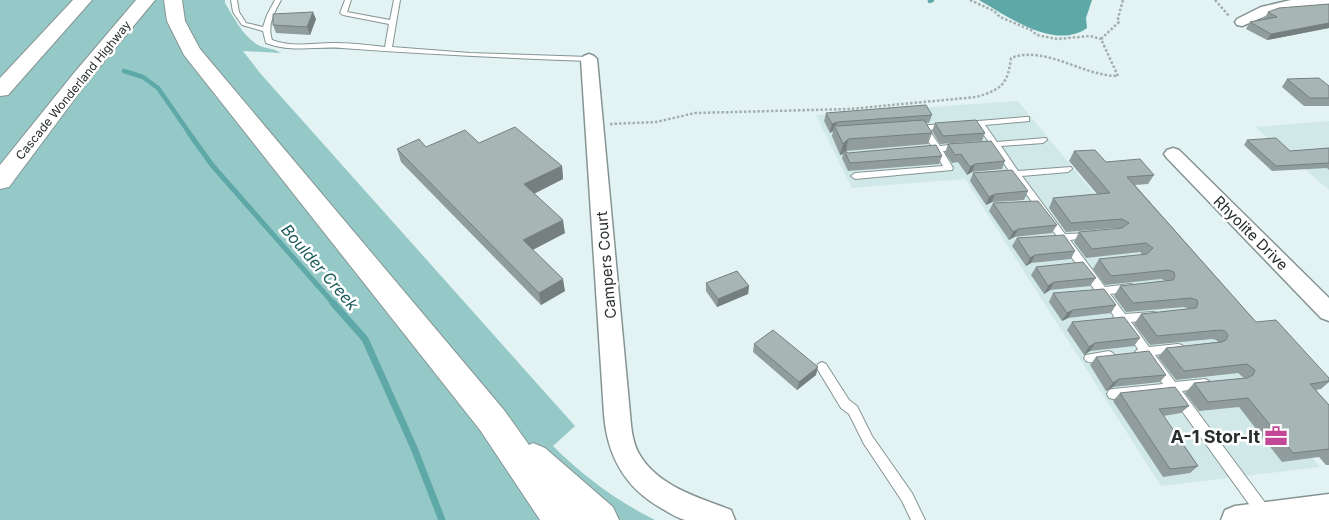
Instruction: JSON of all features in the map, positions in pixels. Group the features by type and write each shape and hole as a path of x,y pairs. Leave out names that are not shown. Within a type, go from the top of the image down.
{"highway":[{"path":"0,63 77,0"},
{"path":"0,90 83,0"},
{"name":"Cascade Wonderland Highway","path":"0,181 146,0"},
{"path":"173,0 176,21 191,51 492,420 562,520"},
{"path":"492,420 600,520"}],"street":[{"path":"1242,22 1250,21 1270,9 1320,1"},
{"name":"Campers Court","path":"589,59 618,430 623,448 632,468 654,489 670,499 721,520"},
{"name":"Rhyolite Drive","path":"1173,154 1329,312"},
{"path":"1235,520 1329,508"}],"lane":[{"path":"234,0 236,12 244,24 266,30"},
{"path":"278,0 266,30 269,41 289,46 313,47 333,45 470,55 589,59"},
{"path":"348,0 343,13 392,22"},
{"path":"388,48 397,0"},
{"path":"904,129 1026,120"},
{"path":"979,123 1266,516"},
{"path":"855,176 949,168 923,127"},
{"path":"975,146 1043,140"},
{"path":"918,150 965,147"},
{"path":"998,175 1068,170"},
{"path":"1043,239 1098,234"},
{"path":"1084,293 1141,287"},
{"path":"1104,321 1166,314"},
{"path":"1090,358 1193,347"},
{"path":"822,367 845,404 853,410 868,440 907,497 918,520"},
{"path":"1113,394 1219,382"}],"path":[{"path":"970,0 1037,35 1057,39 1090,36 1101,39"},
{"path":"1101,39 1119,22 1118,18 1123,0"},
{"path":"1215,0 1226,14 1242,22"},
{"path":"595,125 656,122 694,113 850,109 976,97 998,89 1009,74 1011,58 1020,54 1064,63 1106,76 1118,76 1101,39"}],"shaded area":[{"path":"0,0 225,0 243,32 252,41 281,53 243,51 260,73 575,426 553,446 576,468 601,487 627,505 655,520 0,520"},
{"path":"979,0 1092,0 1086,18 1087,28 1074,34 1061,36 1032,29"},
{"path":"1018,101 1320,467 1161,486 965,179 852,188 816,115"},
{"path":"1329,121 1329,190 1255,127"}],"building":[{"path":"1329,4 1329,23 1271,34 1250,22 1277,17 1268,12 1279,8"},
{"path":"313,12 307,27 273,25 273,14"},
{"path":"1319,78 1329,86 1329,98 1310,98 1287,79"},
{"path":"926,105 932,115 837,122 832,124 826,113"},
{"path":"924,120 932,133 848,139 843,144 834,125 838,126"},
{"path":"976,120 985,133 943,136 935,123"},
{"path":"515,127 562,166 524,184 563,220 523,240 563,279 539,293 397,149 419,139 426,147 465,130 479,143"},
{"path":"1276,138 1290,151 1329,148 1329,163 1276,166 1247,140"},
{"path":"991,141 1005,161 975,164 970,167 961,154 955,155 948,144"},
{"path":"936,145 942,156 850,163 844,150 848,153"},
{"path":"1095,150 1106,162 1140,159 1154,175 1127,177 1256,322 1276,320 1329,378 1329,381 1310,384 1329,405 1329,449 1293,453 1248,398 1208,402 1194,383 1247,378 1253,375 1255,370 1247,364 1184,371 1166,348 1221,342 1226,340 1228,335 1225,331 1157,336 1141,314 1196,308 1197,300 1191,298 1133,303 1120,286 1173,280 1174,272 1168,270 1111,276 1099,259 1147,254 1153,248 1146,243 1092,249 1079,232 1122,228 1129,223 1122,219 1071,223 1053,198 1110,193 1074,151"},
{"path":"1012,170 1028,191 995,194 989,197 973,173"},
{"path":"1038,201 1057,225 1018,229 1013,232 993,203"},
{"path":"1064,235 1075,251 1035,255 1030,258 1017,238"},
{"path":"1083,262 1096,278 1054,282 1048,286 1036,267"},
{"path":"737,271 749,286 718,299 706,283"},
{"path":"1104,289 1116,305 1073,310 1067,313 1053,293"},
{"path":"1124,317 1140,338 1095,343 1089,347 1072,322"},
{"path":"773,330 818,367 799,382 754,344"},
{"path":"1149,351 1166,375 1119,379 1113,383 1096,357"},
{"path":"1175,387 1189,406 1159,409 1198,466 1170,469 1120,393"}],"waterway":[{"name":"Boulder Creek","path":"124,71 143,77 158,88 190,134"},
{"name":"Boulder Creek","path":"189,133 212,165 334,304"},
{"name":"Boulder Creek","path":"333,303 365,339 414,448 442,520"}],"place":[{"name":"A-1 Stor-It","path":"1276,436"}]}
